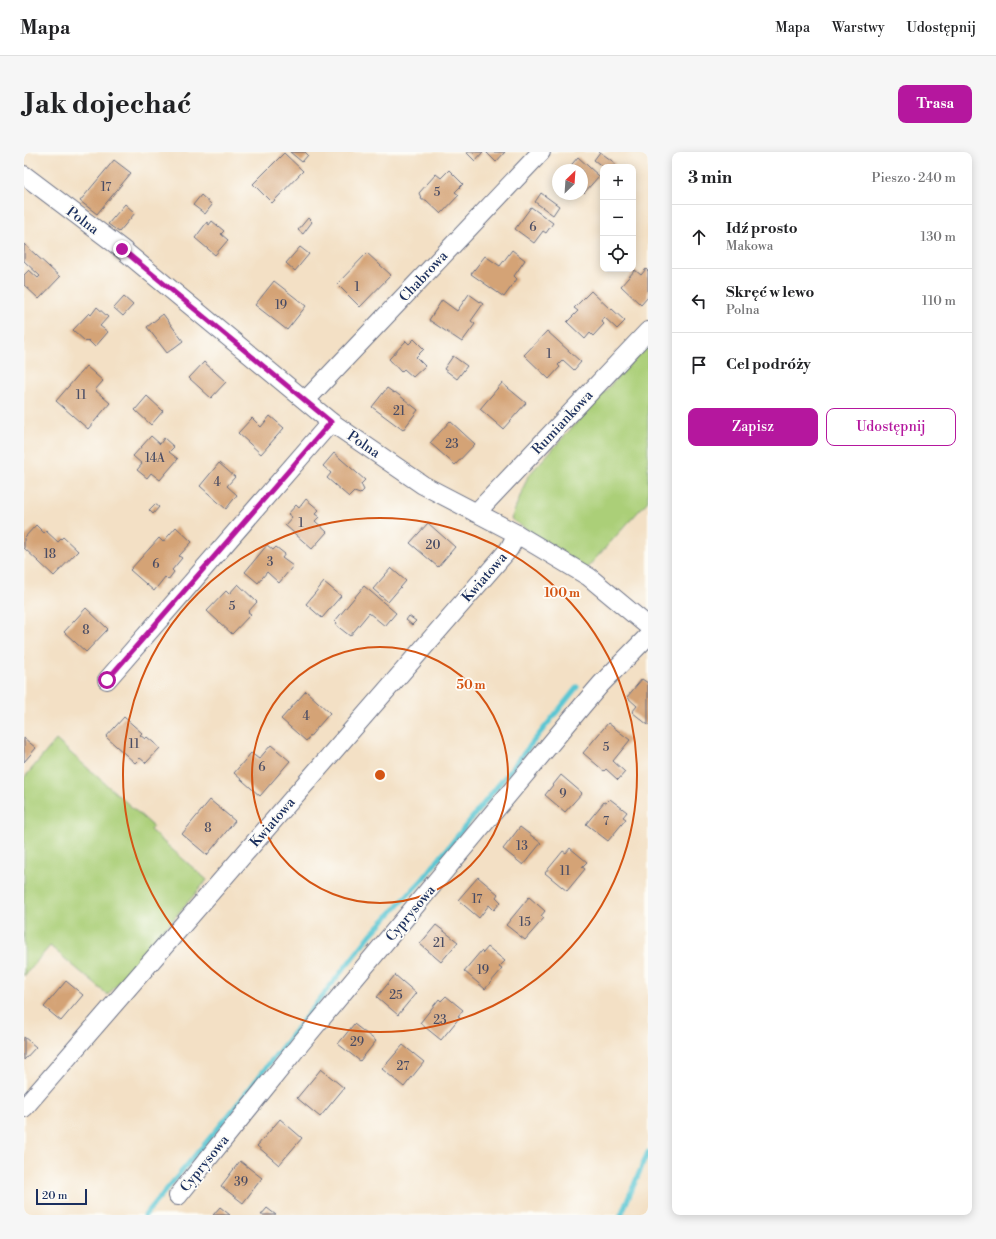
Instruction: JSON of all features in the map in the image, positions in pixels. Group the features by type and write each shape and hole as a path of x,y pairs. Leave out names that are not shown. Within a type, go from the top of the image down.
{"street":[{"name":"Chabrowa","path":"306,400 541,152"},
{"name":"Polna","path":"24,175 122,249 331,422 423,485 517,534 589,577 648,626"},
{"name":"Rumiankowa","path":"476,513 648,331"},
{"path":"107,680 331,422"},
{"name":"Kwiatowa","path":"24,1108 509,549 517,534"},
{"name":"Cyprysowa","path":"178,1196 306,1037 582,705 648,636"}],"green space":[{"path":"648,344 648,501 586,569 511,519 528,476"},
{"path":"56,740 153,826 150,830 207,880 108,995 50,946 24,976 24,778"}],"building":[{"path":"290,152 305,152 308,155 302,162"},
{"path":"466,152 483,152 475,161"},
{"path":"486,152 505,152 496,162"},
{"path":"600,152 615,163 600,165 594,160"},
{"path":"284,153 303,171 272,203 253,184"},
{"path":"578,157 586,164 572,164"},
{"path":"114,160 131,173 97,214 80,201"},
{"path":"588,166 599,176 588,188"},
{"path":"449,170 463,184 455,192 459,195 441,214 426,200 422,200 419,193 436,174 441,178"},
{"path":"541,193 559,206 553,215 535,202"},
{"path":"201,195 212,205 205,214 193,205"},
{"path":"125,204 135,213 119,232 108,224"},
{"path":"531,207 553,223 546,233 543,231 534,243 515,229"},
{"path":"308,218 312,222 303,234 298,230"},
{"path":"212,221 224,231 221,234 228,240 215,255 195,238 207,222 209,225"},
{"path":"24,244 60,277 39,299 24,285 24,275 29,270 38,278 40,276 24,261"},
{"path":"300,247 309,254 295,271 286,263"},
{"path":"512,250 525,260 514,276 517,279 504,297 471,274 485,256 500,266"},
{"path":"367,253 391,275 360,307 337,284"},
{"path":"646,269 648,271 648,297 641,305 621,286 633,272 636,271 641,275"},
{"path":"274,281 306,306 287,330 255,305"},
{"path":"591,291 625,321 617,329 604,317 601,321 604,324 593,336 590,333 585,339 567,322 578,311 574,308"},
{"path":"469,294 483,304 471,321 475,324 462,342 429,320 442,300 457,311"},
{"path":"124,297 133,305 123,316 114,308"},
{"path":"97,307 108,317 100,326 108,332 95,347 88,340 86,342 73,330 89,313 91,315"},
{"path":"163,314 183,341 167,353 147,327"},
{"path":"547,331 581,362 574,370 563,360 558,365 560,367 549,379 524,355"},
{"path":"414,339 424,349 416,357 425,366 413,377 404,369 401,372 389,359 406,341 409,344"},
{"path":"453,356 467,366 457,379 444,369"},
{"path":"204,362 226,382 211,398 189,378"},
{"path":"86,366 103,381 95,390 110,403 88,429 56,401"},
{"path":"502,383 526,403 503,429 480,409"},
{"path":"387,388 394,393 395,392 418,410 403,430 372,407"},
{"path":"147,396 163,411 151,425 135,410"},
{"path":"270,416 284,428 261,454 238,433 252,418 261,427"},
{"path":"450,421 475,444 455,465 430,443"},
{"path":"151,436 160,444 164,438 174,447 169,452 178,459 160,480 151,473 147,478 137,470 142,464 133,456"},
{"path":"334,453 365,480 361,484 364,490 360,494 354,492 349,497 327,478 331,473 323,466"},
{"path":"219,463 235,477 227,486 237,495 226,509 200,486"},
{"path":"306,499 319,510 315,514 319,517 315,521 327,532 312,549 285,525 292,517 288,514 296,505 299,508"},
{"path":"155,504 159,507 153,514 149,510"},
{"path":"428,523 455,547 438,567 410,543"},
{"path":"36,525 44,533 46,531 58,542 63,537 78,551 54,576 24,548 24,538"},
{"path":"176,527 192,542 179,556 182,558 172,570 174,572 168,580 165,577 154,591 130,570 159,538 163,542"},
{"path":"267,545 273,550 276,547 285,554 282,558 293,566 279,583 267,572 258,583 245,572"},
{"path":"391,568 406,581 388,602 373,589"},
{"path":"324,582 341,596 322,618 306,604"},
{"path":"238,584 257,602 248,612 251,614 232,634 207,611 226,591 229,594"},
{"path":"364,586 396,613 385,626 369,613 350,636 336,625 337,623 335,621"},
{"path":"86,608 108,629 86,652 64,632"},
{"path":"409,616 416,621 412,625 406,620"},
{"path":"642,679 648,683 648,725 632,712 637,706 627,697"},
{"path":"306,691 330,713 306,741 281,719"},
{"path":"124,717 142,733 140,735 145,739 147,737 160,748 146,763 140,758 135,763 106,737"},
{"path":"608,723 630,740 613,761 625,772 618,780 606,769 604,771 583,753"},
{"path":"24,738 36,748 24,762"},
{"path":"271,745 290,761 260,796 234,773 251,753 259,759"},
{"path":"561,775 582,793 565,812 545,795"},
{"path":"610,799 627,812 623,817 626,819 608,841 586,824 604,802 606,803"},
{"path":"210,800 235,821 207,855 182,834"},
{"path":"520,827 541,843 523,865 503,849"},
{"path":"570,848 587,862 582,867 585,869 567,891 545,873 563,851 566,853"},
{"path":"478,877 498,894 496,897 501,902 494,910 489,905 479,918 458,900"},
{"path":"529,897 545,911 541,916 544,918 525,940 506,925"},
{"path":"436,925 458,942 441,962 420,944"},
{"path":"488,947 505,961 499,967 502,969 485,989 464,971 481,951 483,953"},
{"path":"395,975 416,993 398,1015 377,997"},
{"path":"66,981 83,995 61,1021 44,1007"},
{"path":"446,996 463,1010 458,1016 460,1017 441,1040 420,1023 439,999 441,1001"},
{"path":"354,1024 376,1041 360,1061 338,1044"},
{"path":"24,1037 36,1047 24,1060"},
{"path":"403,1045 424,1062 404,1087 382,1069"},
{"path":"321,1069 344,1088 320,1117 297,1098"},
{"path":"280,1119 302,1138 279,1165 257,1146"},
{"path":"240,1161 262,1178 243,1203 221,1186"},
{"path":"220,1207 230,1215 213,1215"},
{"path":"267,1208 276,1215 261,1215"}],"waterway":[{"path":"145,1215 228,1116 371,934 422,880 577,687"},
{"path":"621,1215 648,1152"}],"route":[{"path":"107,680 331,422 122,249"}]}
